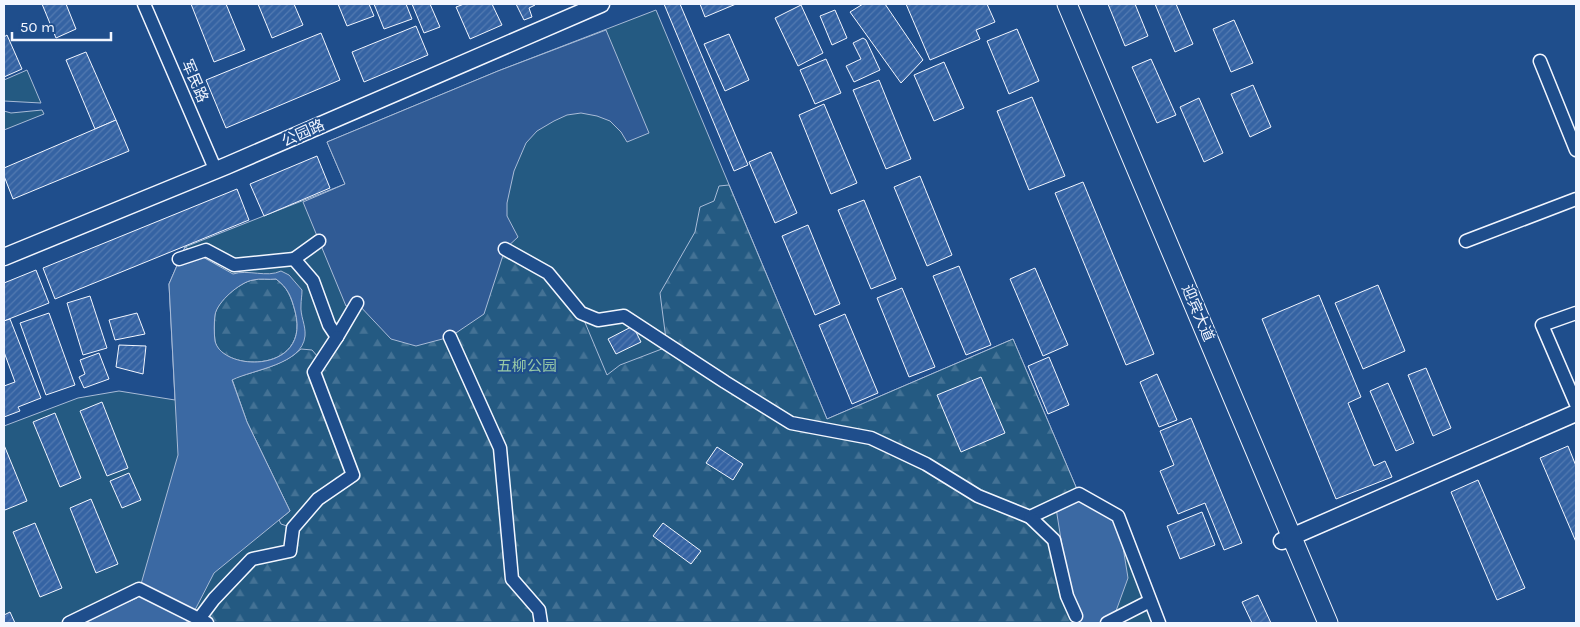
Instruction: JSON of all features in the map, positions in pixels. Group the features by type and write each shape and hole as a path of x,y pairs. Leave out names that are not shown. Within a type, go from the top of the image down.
{"main road":[{"name":"迎宾大道","path":"1056,4 1287,539 1328,623"},
{"name":"迎宾大道","path":"1067,4 1287,539 1316,623"}],"street":[{"name":"军民路","path":"144,4 214,167"},
{"path":"4,250 214,167 583,4"},
{"name":"公园路","path":"4,257 601,4"},
{"path":"1540,61 1576,150"},
{"path":"1466,241 1576,199"},
{"path":"179,259 206,250 234,265 294,259 319,241"},
{"path":"505,249 548,274 581,313 598,320 624,316 791,423 871,438 926,464 978,496 1030,517 1054,540 1067,596 1076,621"},
{"path":"294,259 313,281 329,325 337,337"},
{"path":"70,623 139,589 203,621 214,598 252,559 290,551 293,528 318,499 353,475 314,372 357,303"},
{"path":"1576,313 1542,325 1576,404"},
{"path":"450,337 500,448 512,579 539,610 541,623"},
{"path":"1287,539 1576,413"},
{"path":"1030,517 1079,494 1118,516 1159,623"},
{"path":"1107,623 1150,601"}],"green space":[{"name":"五柳公园","path":"656,10 827,419 1013,339 1079,494 1118,516 1159,623 79,623 136,598 139,590 69,623 4,623 4,426 78,398 119,391 175,400 169,284 185,247 345,184 327,142 498,71"},
{"path":"27,70 41,103 4,101 4,80"},
{"path":"42,110 44,114 4,130 4,111 11,113"},
{"name":"五柳公园","path":"729,185 827,419 1013,339 1079,494 1072,609 1080,623 196,623 252,559 290,551 293,528 281,524 279,520 290,511 247,422 232,379 277,364 301,349 312,350 318,357 357,303 505,249 548,273 581,313 607,375 620,365 667,347 660,293 695,232 700,207 714,201 719,186"},
{"path":"259,279 276,279 288,293 295,311 297,332 291,347 279,356 264,361 247,362 232,358 221,351 215,341 214,331 215,314 224,298 242,284"}],"shaded area":[{"path":"606,30 649,133 627,142 621,132 610,121 581,113 567,115 554,121 537,131 526,143 514,171 507,203 507,216 518,237 505,249 484,314 450,337 416,346 391,339 357,303 346,306 303,202 345,184 327,142 498,71"},
{"path":"185,247 233,274 245,272 270,274 281,271 289,275 302,290 301,309 305,336 302,346 295,354 276,365 232,380 247,422 290,511 214,573 186,623 79,623 137,598 178,455 169,284","holes":["259,279 276,279 288,293 295,311 297,332 291,347 279,356 264,361 248,362 233,358 221,351 215,341 214,332 215,315 220,304 242,284"]},
{"path":"1079,494 1118,516 1128,578 1116,611 1122,623 1080,623 1072,609 1056,508"}],"building":[{"path":"42,4 66,4 76,29 56,38"},
{"path":"191,4 226,4 245,50 214,62"},
{"path":"258,4 294,4 303,25 272,38"},
{"path":"338,4 369,4 374,16 347,26"},
{"path":"374,4 406,4 412,19 384,29"},
{"path":"412,4 430,4 440,27 424,33"},
{"path":"464,4 492,4 502,25 470,39 456,7"},
{"path":"516,4 534,4 529,8 532,17 524,20"},
{"path":"664,4 680,4 748,165 734,171"},
{"path":"700,4 736,4 705,17"},
{"path":"863,4 885,4 923,60 901,83 850,12"},
{"path":"906,4 987,4 995,22 976,30 980,39 930,60"},
{"path":"1108,4 1135,4 1148,36 1125,46"},
{"path":"1155,4 1176,4 1193,44 1175,52"},
{"path":"801,5 823,53 798,66 775,18"},
{"path":"835,10 847,38 832,45 820,16"},
{"path":"1234,20 1253,63 1231,72 1213,29"},
{"path":"416,26 428,55 364,82 352,52"},
{"path":"1017,29 1039,81 1009,94 987,41"},
{"path":"321,33 340,80 226,128 206,80"},
{"path":"729,34 749,80 725,91 704,44"},
{"path":"7,35 22,69 4,77 4,37"},
{"path":"863,38 866,40 880,70 854,82 846,66 861,59 853,43"},
{"path":"86,52 116,120 95,129 66,60"},
{"path":"826,59 841,93 815,104 800,70"},
{"path":"1151,59 1176,115 1157,123 1132,67"},
{"path":"944,62 964,108 934,121 914,75"},
{"path":"879,80 911,159 886,169 853,90"},
{"path":"1253,85 1271,127 1250,137 1231,94"},
{"path":"1032,97 1065,176 1029,190 997,111"},
{"path":"1199,98 1223,153 1204,162 1180,107"},
{"path":"824,104 857,183 831,194 799,115"},
{"path":"116,120 129,151 13,199 4,176 4,168"},
{"path":"771,152 797,213 775,223 749,162"},
{"path":"317,156 330,188 264,216 250,184"},
{"path":"920,176 952,255 927,266 894,187"},
{"path":"1083,182 1154,354 1126,365 1055,193"},
{"path":"237,189 249,220 55,299 43,268"},
{"path":"864,200 896,279 871,289 838,210"},
{"path":"808,225 840,304 815,315 782,236"},
{"path":"959,266 991,345 966,355 933,276"},
{"path":"1035,268 1068,345 1043,356 1010,279"},
{"path":"36,270 49,303 4,321 4,283"},
{"path":"1378,285 1405,351 1363,369 1335,303"},
{"path":"902,288 935,367 909,377 877,298"},
{"path":"1319,295 1361,397 1348,403 1374,466 1385,461 1392,477 1336,499 1262,319"},
{"path":"90,296 107,348 83,355 67,303"},
{"path":"49,313 75,385 46,395 20,323"},
{"path":"137,313 145,334 115,340 109,320"},
{"path":"845,314 878,393 852,404 819,325"},
{"path":"10,319 41,398 18,407 20,411 4,417 4,386 15,382 4,352 4,321"},
{"path":"633,326 641,342 616,354 608,339"},
{"path":"119,345 146,346 143,374 116,367"},
{"path":"99,353 109,379 84,388 79,377 85,374 80,360"},
{"path":"1049,357 1069,405 1048,414 1028,366"},
{"path":"1426,368 1451,428 1433,436 1408,375"},
{"path":"1157,374 1177,420 1159,427 1140,382"},
{"path":"981,377 1005,433 961,452 937,395"},
{"path":"1388,383 1414,443 1396,451 1370,391"},
{"path":"102,402 128,468 107,476 80,411"},
{"path":"55,413 81,478 60,487 33,422"},
{"path":"1191,418 1242,543 1224,550 1205,503 1178,514 1160,471 1174,465 1160,431"},
{"path":"4,445 27,501 5,510 4,507"},
{"path":"1568,446 1576,466 1576,542 1540,458"},
{"path":"717,447 743,464 733,480 706,463"},
{"path":"129,473 141,500 122,508 110,481"},
{"path":"1478,480 1525,588 1497,600 1451,492"},
{"path":"91,499 118,564 96,573 70,508"},
{"path":"1202,512 1215,545 1180,559 1167,526"},
{"path":"35,523 62,588 40,597 13,532"},
{"path":"663,523 701,551 691,564 653,536"},
{"path":"1258,595 1271,623 1252,623 1242,602"},
{"path":"10,612 15,623 4,623 4,615"}]}
